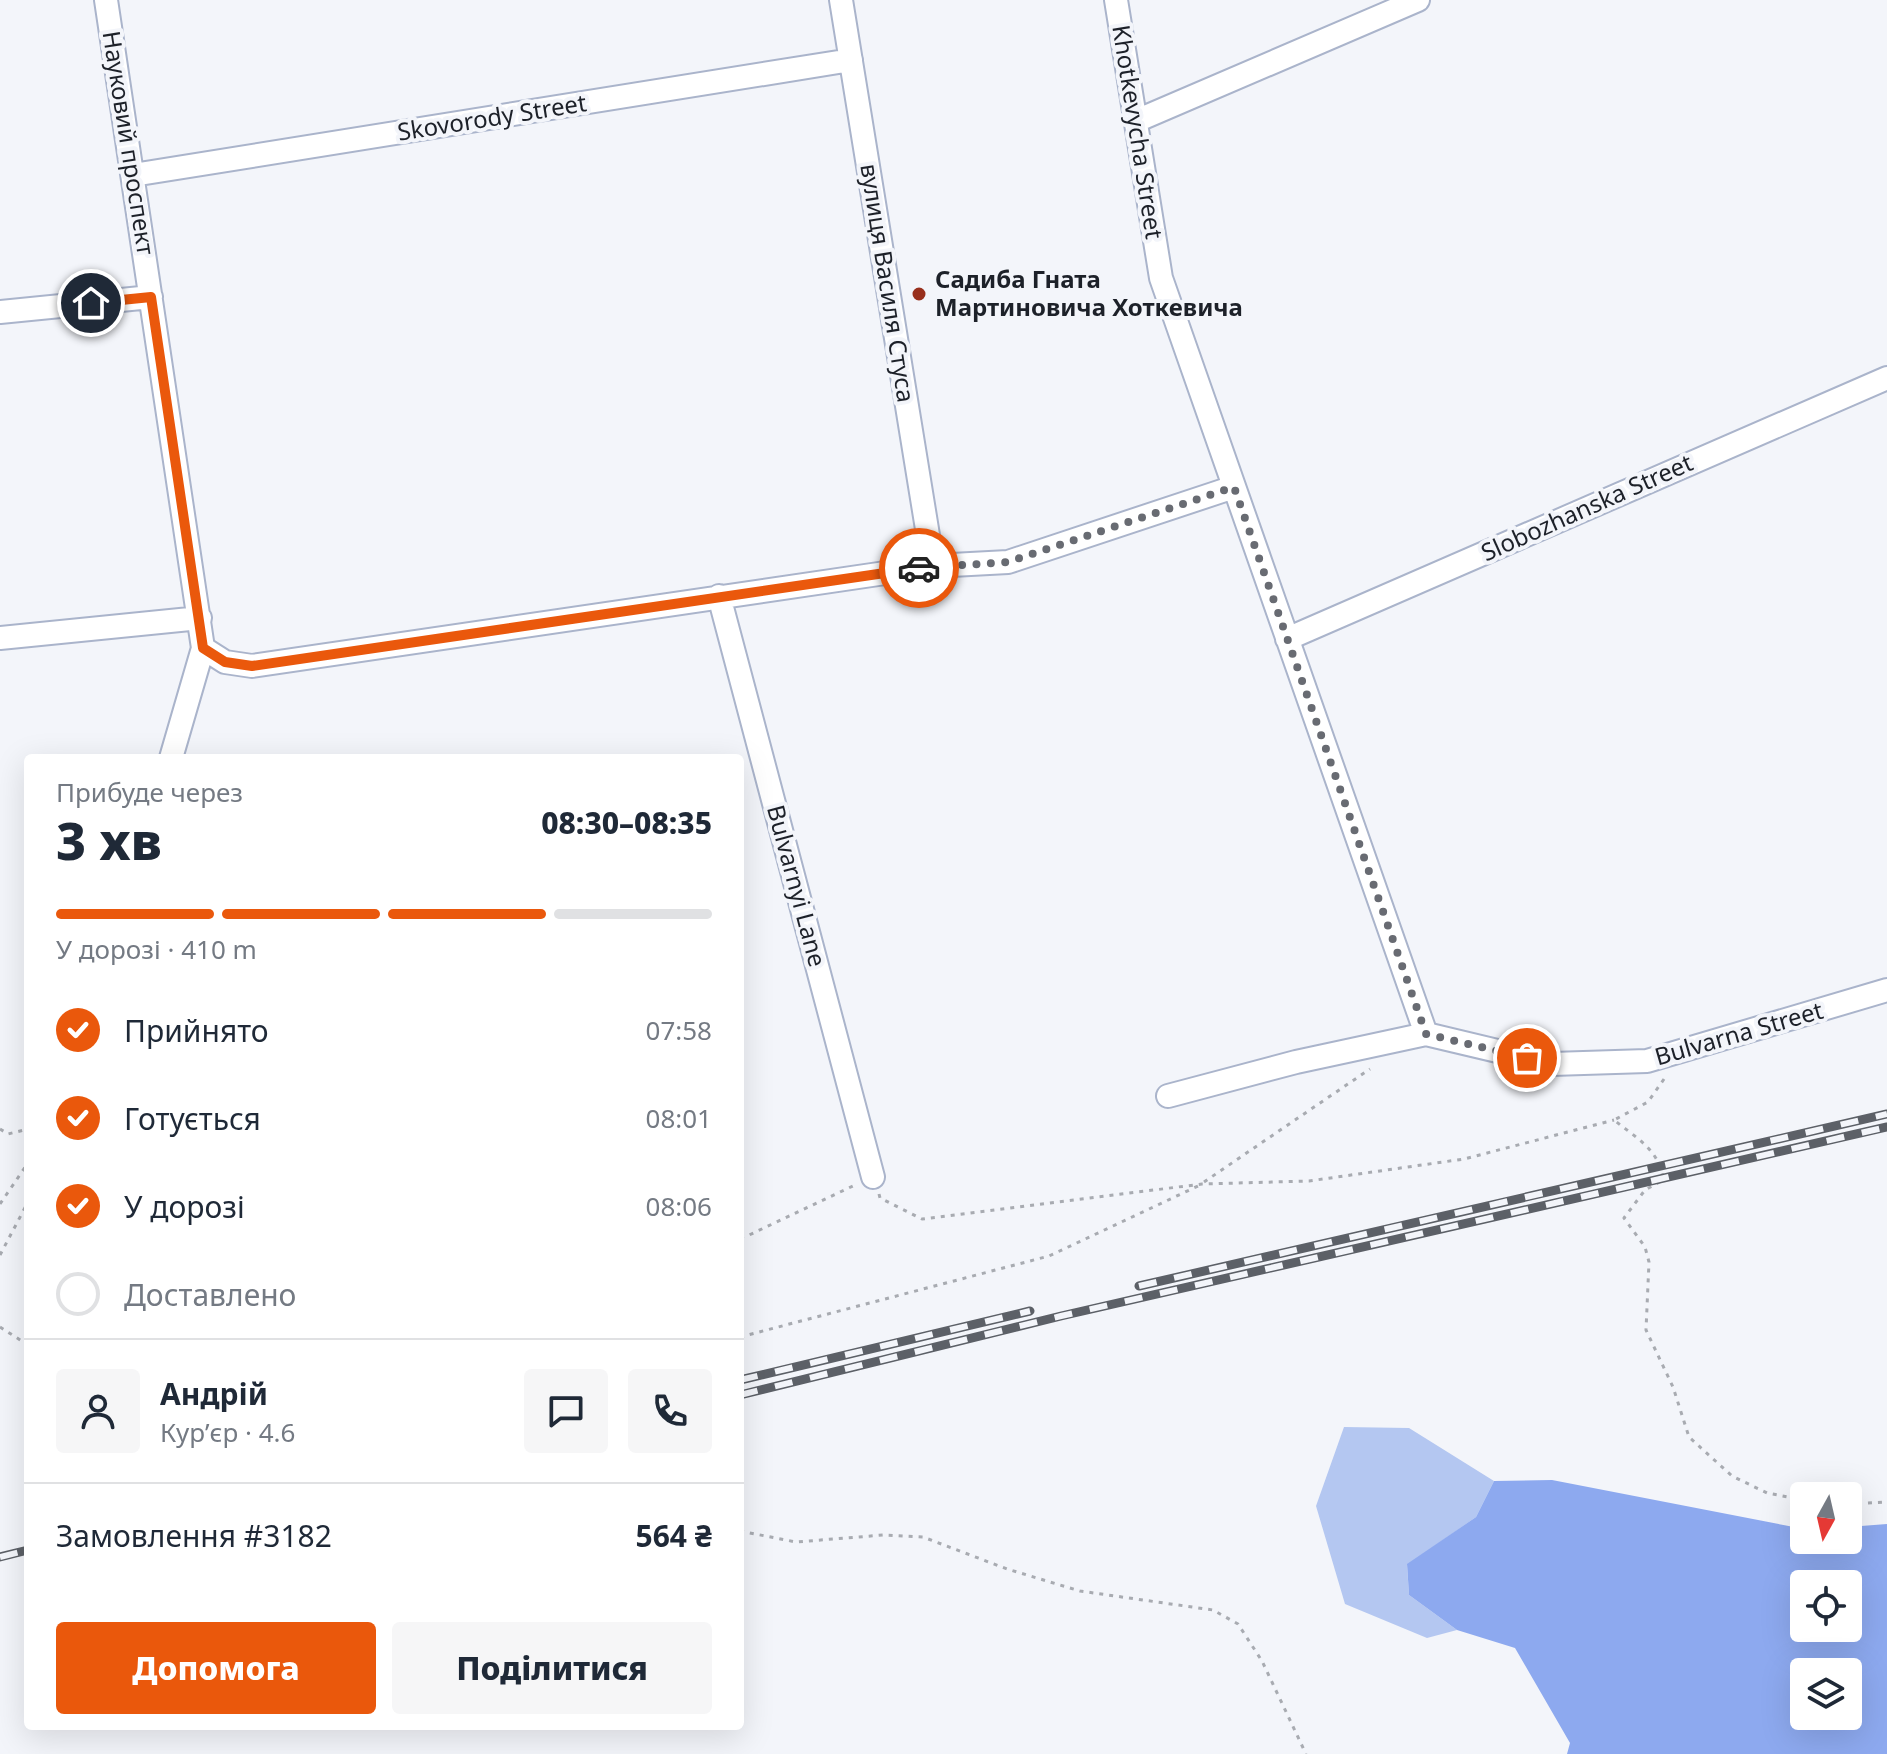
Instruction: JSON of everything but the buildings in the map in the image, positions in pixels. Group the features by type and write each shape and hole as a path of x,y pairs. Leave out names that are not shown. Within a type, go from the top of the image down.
{"street":[{"name":"Науковий проспект","path":"106,0 203,648 172,754"},
{"name":"вулиця Василя Стуса","path":"841,0 933,566"},
{"name":"Khotkevycha Street","path":"1116,0 1161,278 1426,1034"},
{"path":"1136,121 1418,0"},
{"name":"Skovorody Street","path":"133,175 851,60"},
{"path":"0,312 151,297"},
{"name":"Slobozhanska Street","path":"1287,639 1887,378"},
{"path":"203,648 225,662 252,666 933,566 1008,562 1234,487"},
{"name":"Bulvarnyi Lane","path":"719,596 873,1177"},
{"path":"0,638 200,618"},
{"name":"Bulvarna Street","path":"1168,1096 1296,1062 1426,1034 1552,1064 1647,1061 1887,990"}],"path":[{"path":"744,1236 873,1177 880,1198 922,1219 1202,1184 1309,1181 1464,1159 1614,1120 1648,1102 1680,1051"},
{"path":"744,1336 1049,1256 1202,1184 1378,1064"},
{"path":"1614,1120 1649,1147 1662,1166 1663,1180 1645,1190 1624,1218 1645,1247 1649,1262 1646,1330 1673,1387 1689,1437 1732,1476 1767,1493 1790,1497"},
{"path":"0,1129 8,1134 24,1130"},
{"path":"0,1204 24,1169"},
{"path":"0,1255 24,1210"},
{"path":"0,1327 24,1342"},
{"path":"1862,1503 1887,1502"},
{"path":"744,1532 796,1542 883,1535 923,1537 1007,1569 1080,1591 1213,1610 1238,1624 1262,1661 1306,1754"}],"shaded area":[{"path":"1344,1427 1409,1428 1494,1481 1476,1517 1407,1565 1409,1595 1457,1630 1427,1638 1345,1604 1316,1506"}],"water":[{"path":"1552,1480 1790,1526 1790,1554 1862,1554 1862,1526 1887,1524 1887,1754 1567,1754 1570,1743 1515,1648 1457,1630 1409,1595 1407,1564 1476,1517 1494,1481"}],"railway":[{"path":"1139,1286 1887,1114"},
{"path":"744,1394 1061,1316 1887,1127"},
{"path":"744,1379 1030,1311"},
{"path":"0,1557 24,1551"}],"way so far":[{"path":"919,568 1008,562 1234,487 1426,1034 1527,1058"}],"place":[{"name":"Садиба Гната Мартиновича Хоткевича","path":"919,294"}],"route":[{"path":"91,303 151,297 203,648 225,662 252,666 919,568"}]}
